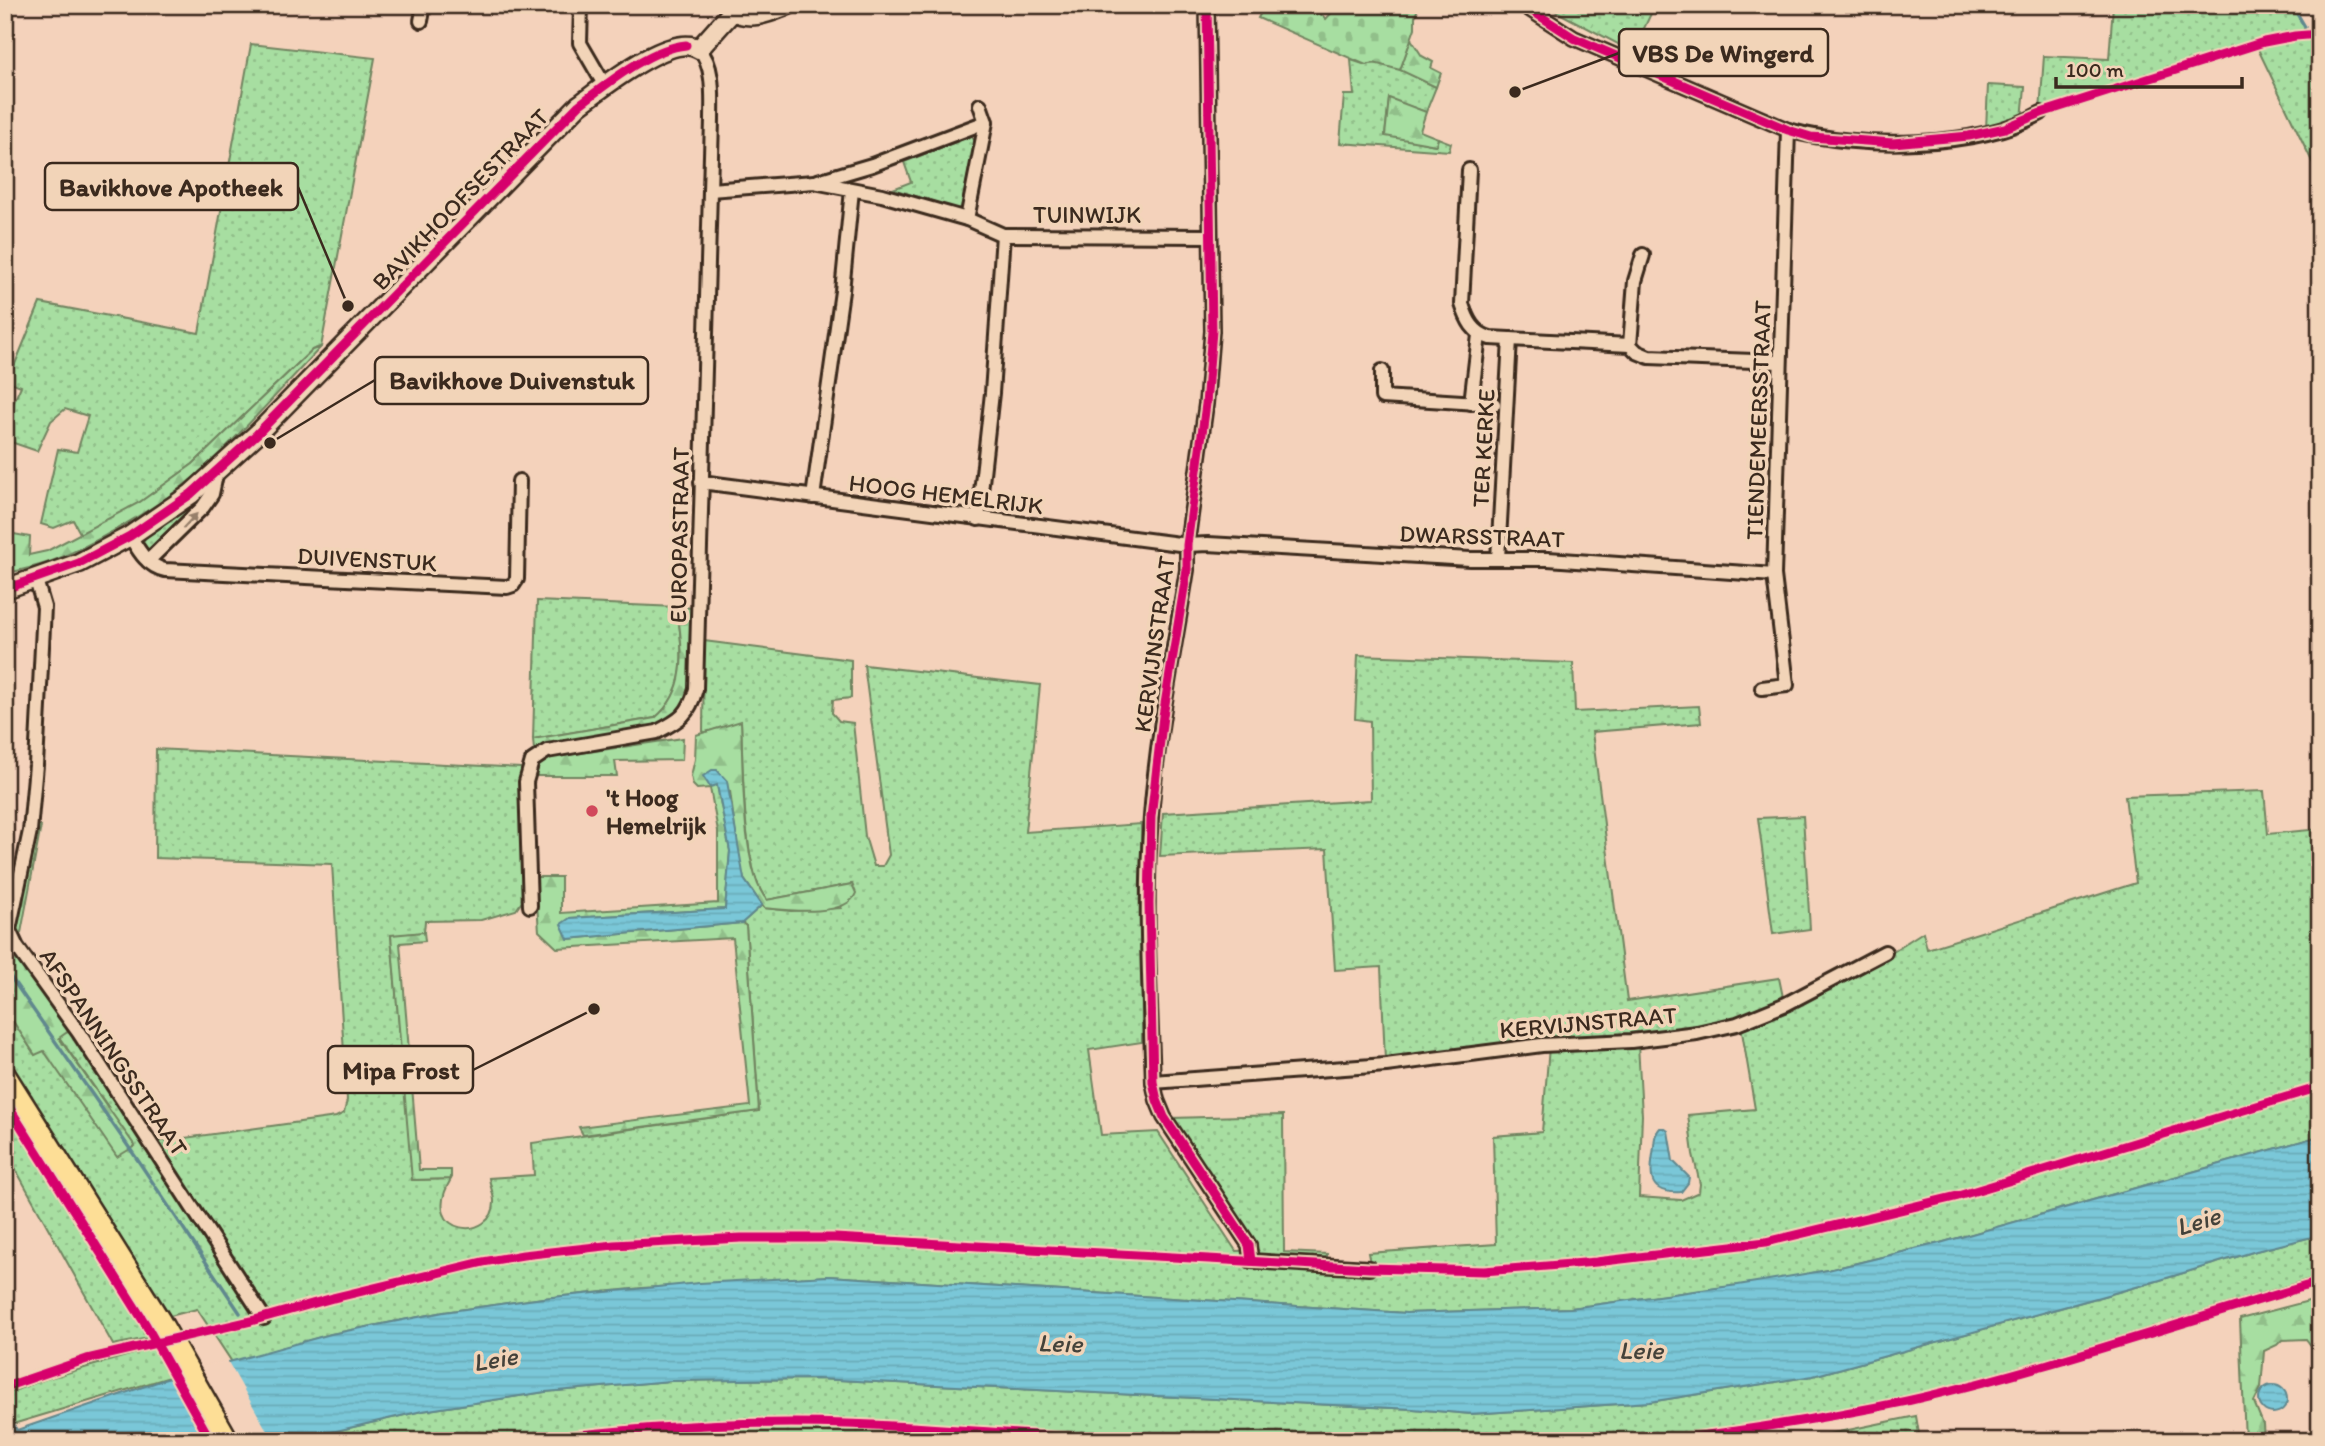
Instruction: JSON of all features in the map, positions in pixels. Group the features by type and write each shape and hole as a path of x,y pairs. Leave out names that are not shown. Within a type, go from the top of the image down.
{"main road":[{"path":"5,1074 160,1320 229,1441"}],"street":[{"path":"421,21 424,5"},
{"path":"581,5 580,43 605,86"},
{"path":"699,49 731,8 748,16 763,15 788,5"},
{"name":"KERVIJNSTRAAT","path":"1207,5 1212,331 1206,404 1187,545 1187,570 1163,716 1151,817 1149,903 1153,1082 1164,1117 1249,1245 1251,1261 1369,1268"},
{"path":"1523,5 1574,38 1788,130 1811,137 1919,142 1991,131 2041,113"},
{"name":"BAVIKHOOFSESTRAAT","path":"5,589 79,563 130,536 191,494 257,434 579,105 636,65 669,48 686,45 699,49"},
{"name":"EUROPASTRAAT","path":"530,906 526,782 532,761 547,751 657,732 673,723 691,707 696,690 712,87 705,57 699,49"},
{"path":"967,219 986,122 980,104"},
{"name":"TUINWIJK","path":"710,190 814,182 872,165 986,122"},
{"name":"TIENDEMEERSSTRAAT","path":"1762,688 1787,685 1774,575 1788,130"},
{"path":"1469,170 1462,304 1466,316 1479,335 1490,338 1630,345 1649,358 1780,362"},
{"name":"TUINWIJK","path":"814,182 967,219 1003,235 1210,236"},
{"path":"813,497 842,291 852,190"},
{"path":"978,519 992,393 1003,235"},
{"path":"1630,345 1634,281 1643,255"},
{"name":"TER KERKE","path":"1471,403 1479,335"},
{"name":"TER KERKE","path":"1497,559 1510,339"},
{"name":"TER KERKE","path":"1382,370 1382,397 1494,404"},
{"name":"BAVIKHOOFSESTRAAT","path":"148,561 203,507 212,494 217,470"},
{"name":"DUIVENSTUK","path":"148,561 156,568 165,570 507,587 513,585 517,579 519,481"},
{"name":"HOOG HEMELRIJK","path":"701,482 1187,545"},
{"path":"130,536 148,561"},
{"name":"DWARSSTRAAT","path":"1187,545 1470,559 1548,559 1774,575"},
{"name":"AFSPANNINGSSTRAAT","path":"36,580 44,607 36,765 30,831 9,930 17,947 79,1033 264,1318"},
{"name":"KERVIJNSTRAAT","path":"1153,1082 1386,1065 1542,1045 1631,1041 1697,1033 1737,1024 1786,1004 1885,952"}],"green space":[{"path":"1265,5 1317,5 1317,10 1326,19 1343,5 1419,5 1415,28 1400,70 1374,63 1366,65 1258,18"},
{"path":"1544,5 1655,5 1633,52"},
{"path":"2113,5 2292,5 2305,27 2303,31 2261,40 2040,111 2044,56 2109,59"},
{"path":"1411,39 1422,56 1433,62 1431,68 1441,73 1436,87 1400,70"},
{"path":"2309,39 2320,58 2320,178 2257,47"},
{"path":"251,44 375,58 321,347 312,350 193,464 140,502 81,535 73,520 54,528 41,524 58,449 77,452 88,416 65,409 51,421 37,451 5,440 5,421 21,386 8,381 40,303 199,333"},
{"path":"1351,60 1366,65 1383,64 1436,87 1426,112 1389,99 1385,135 1436,145 1438,138 1451,143 1449,151 1340,143 1344,95 1354,95"},
{"path":"1988,85 2025,87 2022,119 1986,129"},
{"path":"1389,98 1426,112 1420,131 1438,138 1436,145 1385,136"},
{"path":"971,136 975,141 961,208 893,189 911,182 904,162"},
{"path":"321,347 227,446 180,488 126,524 87,545 46,563 5,574 5,536 14,534 30,537 29,555 47,551 140,502 193,464 312,350"},
{"path":"203,496 206,497 149,552 145,549 145,538"},
{"path":"537,601 677,607 681,667 679,681 666,707 655,718 533,739"},
{"path":"677,607 695,608 690,688 679,711 665,722 638,732 534,750 533,739 655,718 666,707 679,681 681,667"},
{"path":"704,641 851,660 851,698 833,700 832,713 839,721 853,723 865,836 874,866 883,866 889,855 864,665 1040,685 1025,832 1141,824 1142,1042 1089,1050 1101,1135 1158,1132 1236,1251 1258,1250 1172,1118 1283,1115 1284,1252 1327,1254 1327,1261 1370,1263 1368,1253 1496,1244 1493,1136 1542,1132 1549,1047 1638,1044 1642,1115 1639,1197 1681,1200 1699,1192 1700,1184 1688,1115 1755,1109 1741,1026 1792,1008 1871,965 1923,932 1927,949 2136,883 2125,796 2264,791 2268,834 2320,829 2320,1136 1940,1243 1828,1270 1770,1281 1571,1308 1406,1313 829,1276 642,1288 444,1312 331,1334 232,1362 197,1309 166,1317 5,1061 5,1009 35,1055 43,1050 109,1108 59,1037 70,1030 156,1142 336,1117 344,1113 347,1100 332,864 155,858 156,749 521,768 526,875 523,900 516,910 481,920 425,921 424,932 391,936 413,1180 451,1179 443,1198 444,1213 450,1222 472,1228 483,1223 491,1214 494,1200 489,1178 534,1175 532,1143 759,1111 746,926 742,923 762,905 764,908 791,911 841,908 852,884 767,900 759,886 748,842 741,722 703,733"},
{"path":"1358,655 1573,663 1575,712 1699,706 1701,723 1592,732 1627,1001 1779,978 1784,1002 1736,1020 1705,1027 1385,1061 1381,967 1335,970 1327,849 1160,856 1163,813 1371,800 1370,721 1355,719"},
{"path":"741,721 748,842 758,886 767,900 852,884 856,893 850,901 828,909 800,911 764,908 744,879 730,791 717,785 730,851 725,909 570,918 569,939 742,923 746,926 759,1111 583,1135 579,1127 750,1106 733,938 557,948 539,931 535,877 561,877 561,913 718,903 718,831 710,788 697,789 691,776 696,735"},
{"path":"683,738 682,760 615,761 617,776 535,776 534,760"},
{"path":"1803,816 1810,929 1773,934 1758,818"},
{"path":"26,822 41,826 21,933 6,931 70,1030 59,1038 135,1146 117,1157 44,1051 35,1055 5,1009 5,930"},
{"path":"424,932 425,941 400,943 419,1170 451,1170 451,1179 412,1180 391,935"},
{"path":"5,1108 148,1338 113,1345 5,1150"},
{"path":"2320,1235 2320,1276 2015,1368 1839,1411 1729,1429 1618,1441 293,1441 422,1411 545,1392 670,1381 818,1379 1471,1414 1649,1402 1813,1376"},
{"path":"2320,1298 2320,1351 2316,1352 2306,1339 2282,1340 2264,1351 2261,1388 2254,1402 2263,1424 2264,1441 2245,1441 2240,1319"},
{"path":"154,1348 170,1377 13,1424 5,1405 5,1394 46,1379"},
{"path":"1916,1416 1920,1440 1939,1434 1939,1441 1795,1441"}],"water":[{"path":"717,770 727,781 744,879 762,905 742,923 568,939 561,924 570,918 725,909 730,851 717,785 710,787 703,776"},
{"path":"1660,1128 1668,1131 1673,1161 1689,1177 1681,1192 1663,1190 1657,1187 1652,1178 1655,1140"},
{"name":"Leie","path":"2320,1136 2320,1235 1813,1376 1649,1402 1471,1414 818,1379 670,1381 545,1392 422,1411 293,1441 5,1441 5,1415 8,1414 17,1430 163,1380 331,1334 444,1312 543,1298 699,1283 829,1276 1406,1313 1571,1308 1828,1270 1940,1243"},
{"path":"2273,1385 2283,1389 2287,1399 2283,1409 2273,1413 2263,1409 2259,1399 2263,1389"}],"pier":[{"path":"227,1360 273,1441 208,1441 171,1375"}],"waterway":[{"path":"2292,5 2305,27"},
{"path":"2311,40 2320,55"},
{"path":"5,969 240,1313"}],"cycle path":[{"path":"1207,5 1212,331 1206,404 1187,545 1187,570 1163,716 1151,817 1149,903 1153,1082 1164,1117 1249,1245 1251,1261"},
{"path":"1523,5 1574,38 1788,130 1811,137 1893,143 1969,136 2005,128 2041,113 2264,42 2320,34"},
{"path":"5,589 79,563 130,536 191,494 257,434 579,105 644,60 686,45"},
{"path":"5,1387 87,1359 251,1321 483,1262 614,1245 741,1238 835,1238 1369,1268 1484,1271 1596,1262 1766,1242 1958,1196 2320,1087"},
{"path":"5,1101 146,1325 211,1441"},
{"path":"1660,1441 1815,1418 1959,1389 2320,1282"},
{"path":"529,1441 687,1426 767,1423 916,1427 1127,1441"}],"place":[{"name":"VBS De Wingerd","path":"1515,92"},
{"name":"Bavikhove Apotheek","path":"348,306"},
{"name":"Bavikhove Duivenstuk","path":"270,443"},
{"name":"'t Hoog Hemelrijk","path":"592,811"},
{"name":"Mipa Frost","path":"594,1009"}]}
